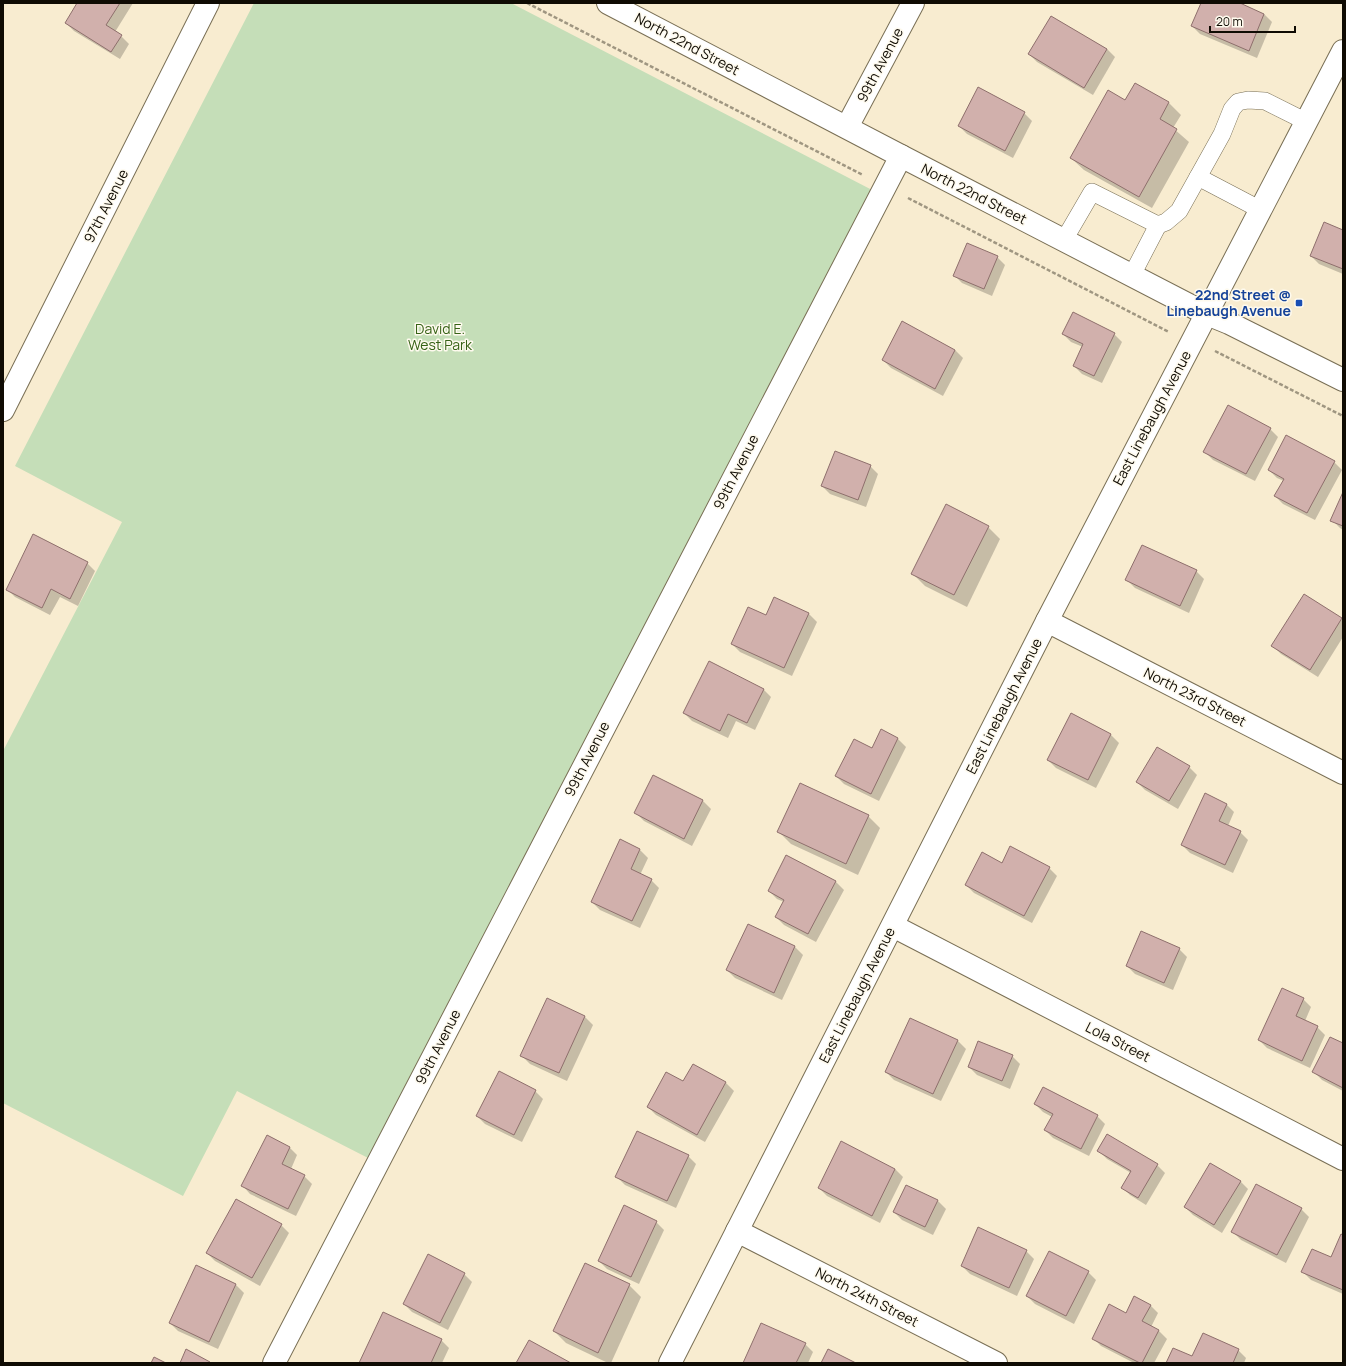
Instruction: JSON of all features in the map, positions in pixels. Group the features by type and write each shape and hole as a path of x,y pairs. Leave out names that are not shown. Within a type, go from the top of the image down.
{"street":[{"name":"97th Avenue","path":"3,410 208,3"},
{"name":"North 22nd Street","path":"608,3 1207,314 1229,322 1343,380"},
{"name":"99th Avenue","path":"847,127 913,3"},
{"name":"East Linebaugh Avenue","path":"670,1363 893,926 1046,620 1343,51"},
{"name":"99th Avenue","path":"274,1363 884,186 901,156"},
{"name":"North 23rd Street","path":"1046,620 1343,773"},
{"name":"Lola Street","path":"893,926 1343,1159"},
{"name":"North 24th Street","path":"737,1231 996,1363"}],"lane":[{"path":"1132,275 1158,225 1166,222 1179,211 1222,134 1232,109 1238,102 1248,100 1265,101 1306,122"},
{"path":"1198,177 1261,210"},
{"path":"1064,240 1092,192 1158,225"}],"path":[{"path":"527,3 1173,334"},
{"path":"1213,350 1343,416"}],"green space":[{"name":"David E. West Park","path":"254,3 511,3 874,191 372,1160 237,1091 183,1196 3,1103 3,751 122,522 15,466"}],"building":[{"path":"77,3 120,3 106,25 122,35 111,52 65,23"},
{"path":"1201,3 1240,3 1264,14 1249,51 1191,26"},
{"path":"1051,16 1107,49 1084,88 1028,54"},
{"path":"1135,83 1169,102 1160,119 1177,129 1139,197 1070,158 1108,90 1125,100"},
{"path":"978,87 1025,112 1005,151 958,126"},
{"path":"1324,222 1343,230 1343,269 1310,256"},
{"path":"967,243 998,256 984,289 953,276"},
{"path":"1073,312 1115,333 1094,376 1073,366 1083,344 1062,334"},
{"path":"902,321 955,350 935,389 882,360"},
{"path":"1228,405 1271,428 1246,474 1203,452"},
{"path":"1286,435 1335,461 1307,513 1274,496 1284,479 1268,470"},
{"path":"835,451 871,465 858,500 821,486"},
{"path":"1343,492 1343,526 1330,521"},
{"path":"946,504 989,526 954,595 911,574"},
{"path":"33,534 88,562 70,599 51,589 42,608 6,590"},
{"path":"1142,545 1197,570 1180,606 1125,580"},
{"path":"1304,594 1342,618 1310,670 1271,646"},
{"path":"774,597 809,613 784,668 731,644 748,607 766,615"},
{"path":"709,661 764,689 747,723 728,714 720,731 683,713"},
{"path":"1071,713 1111,734 1088,780 1047,760"},
{"path":"881,729 898,738 871,794 835,776 854,739 872,748"},
{"path":"1157,747 1190,766 1169,801 1136,782"},
{"path":"653,775 703,800 684,839 634,813"},
{"path":"800,783 869,815 846,864 777,832"},
{"path":"1205,793 1227,804 1219,821 1241,831 1225,865 1181,845"},
{"path":"620,839 640,849 631,869 652,879 632,921 591,902"},
{"path":"1010,846 1050,867 1024,916 965,885 982,852 1002,863"},
{"path":"786,855 836,881 808,934 775,917 784,900 768,891"},
{"path":"748,924 795,946 774,993 726,970"},
{"path":"1141,931 1180,948 1164,983 1126,966"},
{"path":"1282,988 1304,998 1296,1016 1318,1026 1302,1061 1258,1040"},
{"path":"547,998 585,1016 559,1073 520,1056"},
{"path":"910,1018 958,1040 933,1094 885,1072"},
{"path":"1330,1037 1343,1043 1343,1088 1312,1072"},
{"path":"978,1041 1013,1055 1002,1081 968,1067"},
{"path":"693,1064 726,1082 697,1135 647,1107 666,1072 683,1081"},
{"path":"499,1071 536,1090 514,1135 476,1116"},
{"path":"1043,1087 1098,1115 1081,1149 1044,1130 1053,1114 1034,1104"},
{"path":"637,1131 689,1155 667,1201 615,1177"},
{"path":"1107,1134 1158,1164 1138,1198 1121,1188 1131,1171 1097,1151"},
{"path":"267,1135 290,1147 282,1164 305,1175 288,1209 241,1186"},
{"path":"841,1141 895,1169 872,1216 818,1188"},
{"path":"1210,1163 1241,1181 1214,1225 1184,1207"},
{"path":"1256,1184 1302,1208 1277,1255 1231,1232"},
{"path":"906,1185 938,1200 925,1227 893,1212"},
{"path":"236,1199 282,1224 252,1278 206,1253"},
{"path":"624,1205 657,1221 631,1277 598,1261"},
{"path":"978,1227 1027,1250 1009,1288 961,1266"},
{"path":"1341,1234 1343,1235 1343,1290 1301,1272 1312,1249 1331,1257"},
{"path":"1049,1251 1089,1271 1066,1316 1026,1296"},
{"path":"428,1254 465,1273 440,1323 403,1304"},
{"path":"585,1263 630,1284 598,1353 553,1331"},
{"path":"196,1265 236,1284 209,1342 169,1323"},
{"path":"1134,1296 1151,1305 1142,1321 1159,1330 1142,1363 1092,1339 1109,1304 1126,1313"},
{"path":"383,1312 442,1339 431,1363 359,1363"},
{"path":"761,1323 806,1343 796,1363 743,1363"},
{"path":"1203,1333 1239,1349 1233,1363 1166,1363 1173,1348 1192,1356"},
{"path":"529,1340 571,1363 516,1363"},
{"path":"186,1349 210,1362 180,1363"},
{"path":"828,1349 856,1363 821,1363"},
{"path":"154,1357 166,1363 151,1363"}],"place":[{"name":"22nd Street @ Linebaugh Avenue","path":"1299,303"}]}
